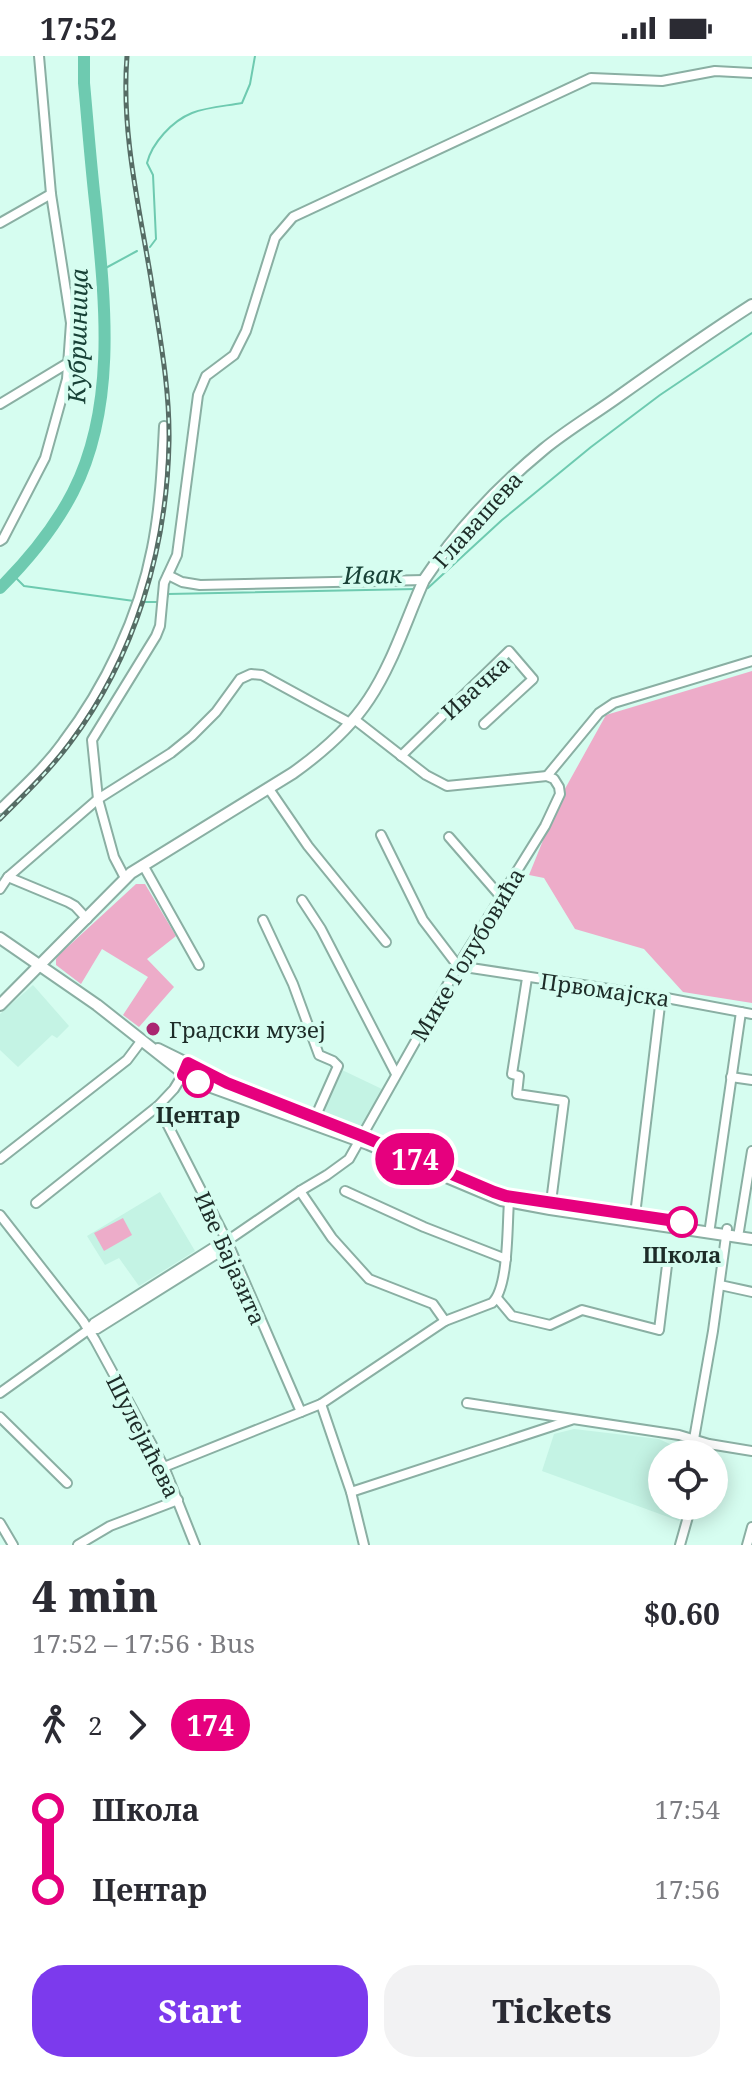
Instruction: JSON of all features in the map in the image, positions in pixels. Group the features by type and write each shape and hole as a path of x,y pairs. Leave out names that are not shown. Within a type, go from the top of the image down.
{"main road":[{"name":"Главашева","path":"0,1005 125,878 269,789 306,763 352,721 382,676 422,583 479,513 541,452 752,305"},
{"path":"0,938 97,1005 183,1075 314,1121"},
{"path":"142,1040 227,1083 314,1121 506,1196 710,1227 752,1239"},
{"path":"361,1139 509,1202 752,1233"}],"street":[{"path":"0,541 45,458 67,379 71,323 51,194 39,56"},
{"path":"125,878 114,857 98,799 92,740 156,636 164,583 177,555 198,395 206,376 234,355 246,331 275,238 293,217 591,78 662,81 715,71 752,73"},
{"path":"0,223 51,194"},
{"path":"0,404 68,363"},
{"path":"0,809 63,742 99,686 133,617 143,588 160,501 164,426"},
{"path":"168,575 182,582 200,585 422,583"},
{"name":"Ивачка","path":"401,756 509,651 533,679 484,724"},
{"path":"0,889 8,877 98,799 171,753 192,736 216,712 235,684 251,674 262,675 352,721 447,786 547,776 599,713 614,703 752,661"},
{"name":"Мике Голубовића","path":"0,1393 94,1323 227,1241 353,1154 458,966 545,826 560,794 554,779 547,776"},
{"path":"269,789 308,846 386,942"},
{"path":"381,835 423,920 458,966"},
{"path":"449,837 501,897"},
{"path":"143,865 199,965"},
{"path":"8,877 68,902 87,919"},
{"path":"302,900 321,929 396,1074"},
{"path":"263,920 293,984 319,1055 338,1066 314,1121"},
{"name":"Првомајска","path":"458,966 752,1014"},
{"path":"527,978 512,1074 519,1076 517,1094 564,1101 551,1202"},
{"path":"635,1215 661,997"},
{"path":"710,1227 741,1012"},
{"path":"0,1159 127,1060 142,1040"},
{"path":"36,1203 158,1106 174,1089 188,1063"},
{"path":"731,1077 752,1080"},
{"name":"Иве Бајазита","path":"158,1106 227,1241 301,1412"},
{"path":"739,1231 752,1151"},
{"path":"300,1191 332,1238 369,1279 433,1304 445,1321"},
{"path":"345,1191 424,1227 506,1259"},
{"path":"164,1467 321,1404 445,1321 492,1303 501,1291 509,1202"},
{"name":"Шулејићева","path":"0,1215 83,1321 164,1467 195,1545"},
{"path":"694,1439 726,1232"},
{"path":"497,1298 512,1316 550,1325 582,1310 659,1330 668,1257"},
{"path":"720,1285 752,1292"},
{"path":"467,1403 697,1440"},
{"path":"321,1404 351,1492 364,1545"},
{"path":"0,1417 67,1483"},
{"path":"351,1492 576,1419"},
{"path":"728,1447 752,1451"},
{"path":"78,1545 110,1526 178,1500"},
{"path":"680,1545 687,1520"},
{"path":"0,1523 13,1545"},
{"path":"747,1545 752,1527"}],"shaded area":[{"path":"752,671 752,1003 683,992 644,949 575,929 544,878 529,875 561,796 606,715"},
{"path":"136,884 145,884 176,936 147,959 174,987 139,1027 123,1015 148,977 102,949 81,984 56,965 60,954"},
{"path":"33,985 69,1026 57,1038 52,1035 18,1067 0,1050 0,1014"},
{"path":"340,1069 384,1090 361,1132 319,1116"},
{"path":"160,1192 195,1251 139,1286 119,1258 105,1265 87,1236"},
{"path":"123,1218 132,1235 104,1251 94,1233"},
{"path":"574,1429 661,1440 648,1440 648,1510 542,1471 554,1434"}],"waterway":[{"name":"Кубршница","path":"0,588 40,543 73,492 87,459 102,389 104,317 84,56"},
{"path":"150,247 156,239 153,175 147,163 153,148 170,127 192,113 242,103 250,84 255,56"},
{"path":"102,270 137,251"},
{"name":"Ивак","path":"423,589 428,588 502,520 591,447 660,395 752,333"},
{"name":"Ивак","path":"13,575 24,586 134,601"},
{"name":"Ивак","path":"167,598 168,594 416,589"},
{"name":"Ивак","path":"140,602 157,602"}],"railway":[{"path":"0,819 62,753 93,710 113,675 143,600 162,522 169,442 168,401 129,140 127,56"}],"bus line":[{"name":"174","path":"198,1082 183,1075 188,1063 227,1083 506,1196 682,1222"}],"place":[{"name":"Градски музеј","path":"153,1029"},
{"name":"Центар","path":"198,1082"},
{"name":"Школа","path":"682,1222"}]}
